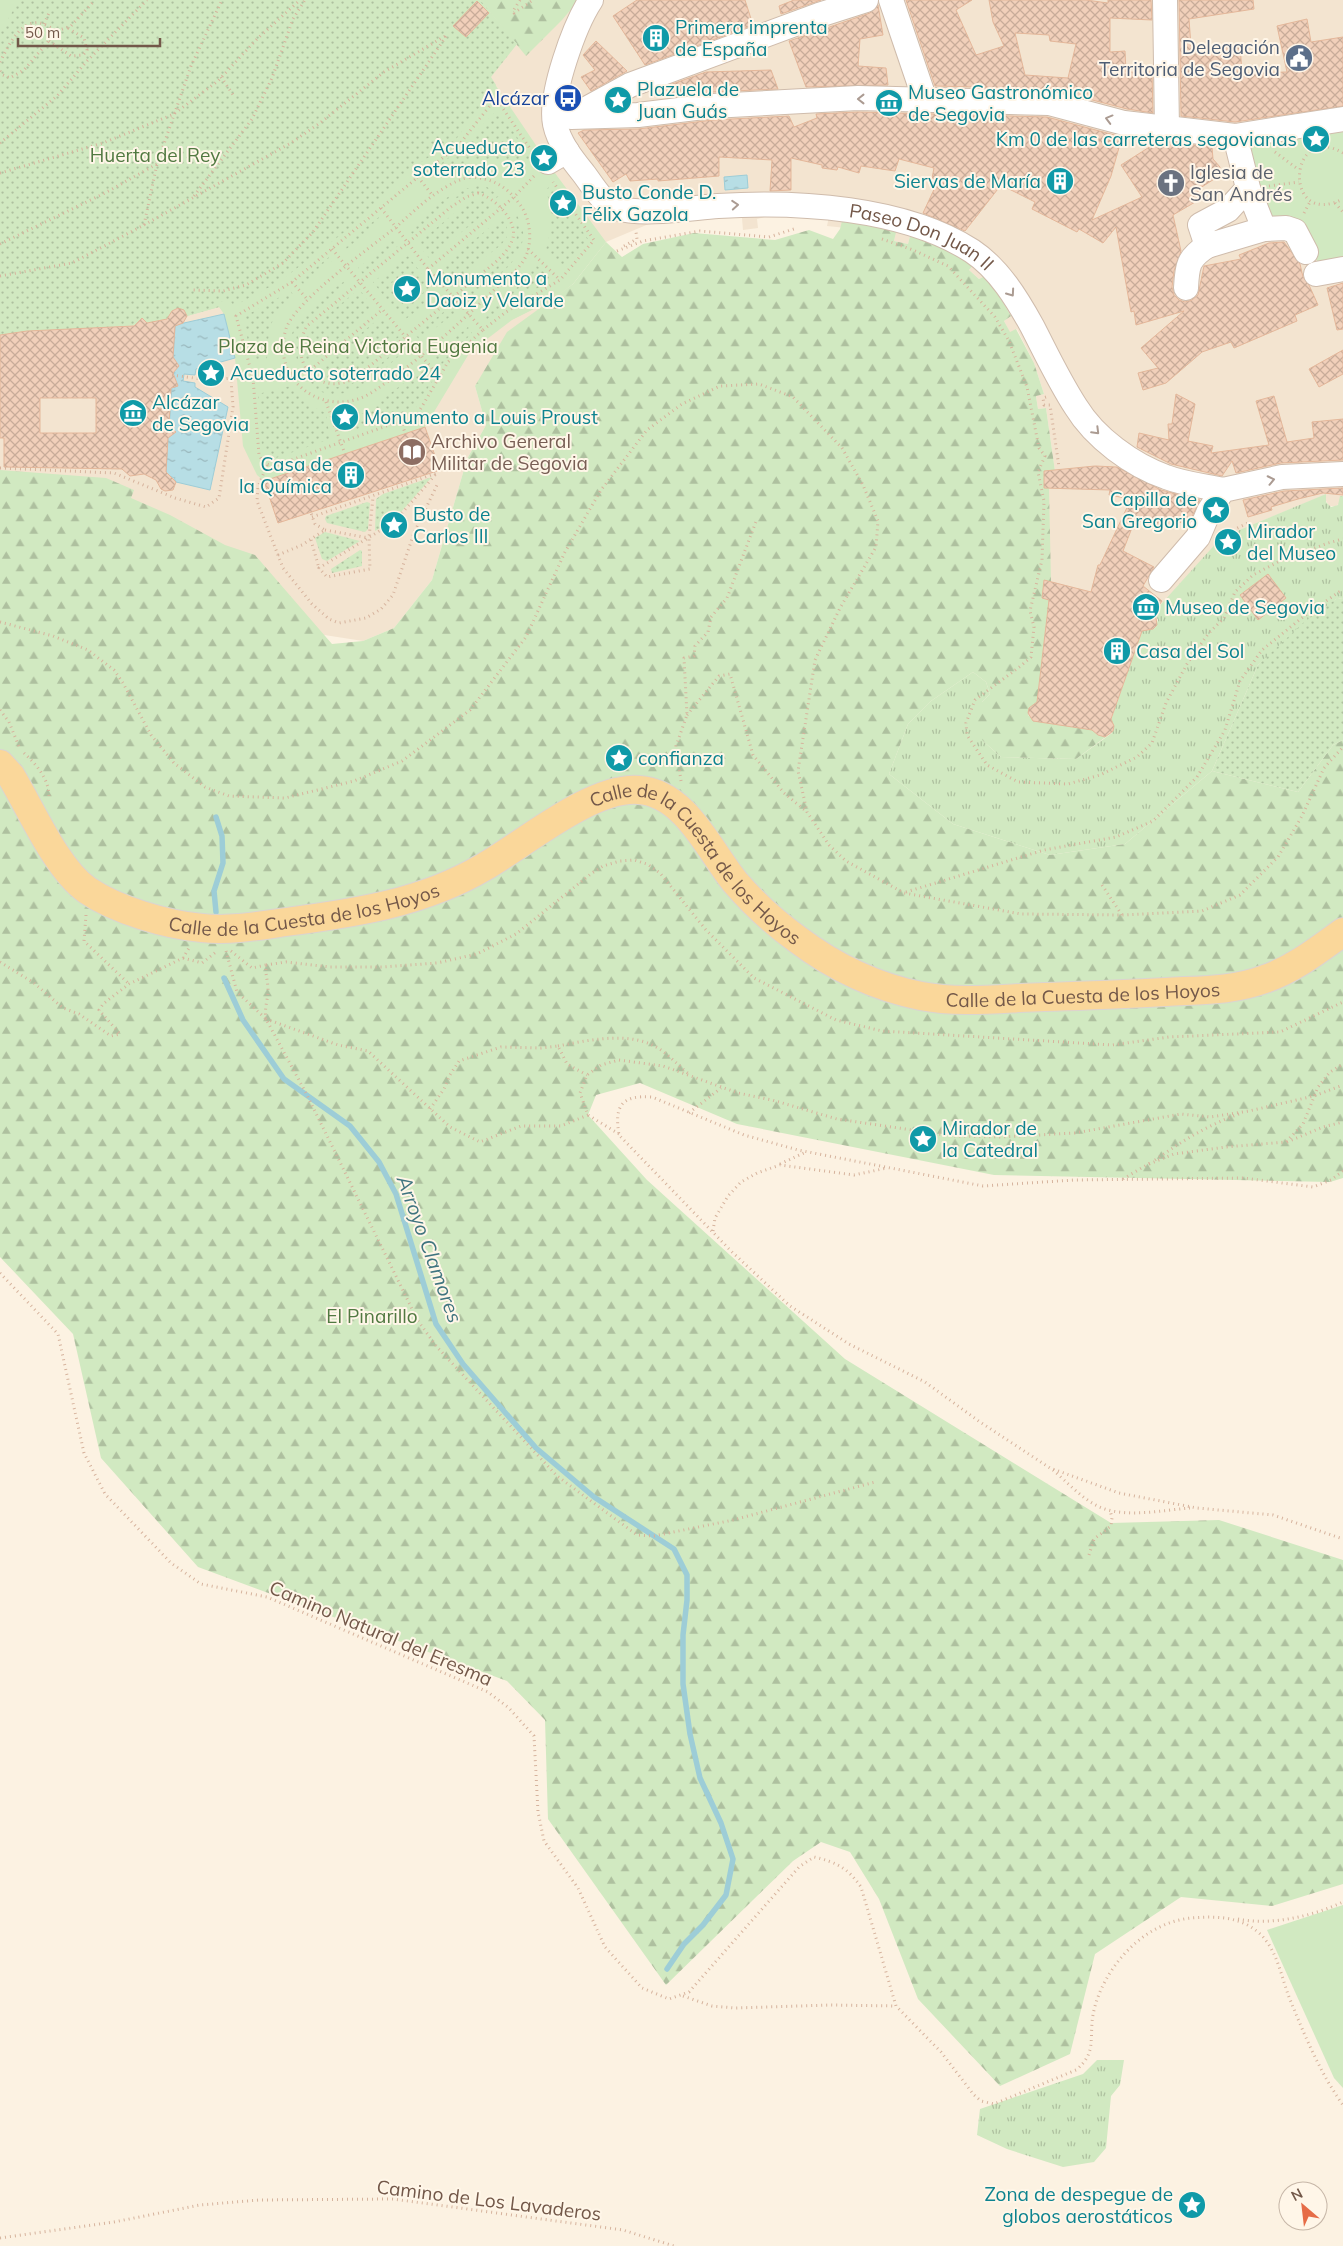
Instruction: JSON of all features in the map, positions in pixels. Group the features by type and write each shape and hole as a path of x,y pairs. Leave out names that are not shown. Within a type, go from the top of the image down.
{"main road":[{"name":"Calle de la Cuesta de los Hoyos","path":"0,764 11,776 64,867 88,890 113,904 136,913 201,928 232,929 358,912 429,894 481,869 589,801 626,790 643,790 664,797 678,807 734,881 757,906 796,938 821,956 849,972 880,984 924,997 963,999 1230,989 1266,979 1301,963 1343,932"}],"street":[{"path":"563,121 554,108 560,76 583,11 591,0"},
{"path":"563,121 630,85 819,15 866,0"},
{"path":"891,0 925,100"},
{"path":"1165,0 1168,128"},
{"path":"563,121 638,115 712,106 858,98 1049,103 1124,123 1235,136 1343,119"},
{"name":"Paseo Don Juan II","path":"563,121 552,160 617,208 635,212 760,203 834,207 907,223 951,239 986,262 1013,294 1076,408 1097,432 1139,464 1168,478 1223,490"},
{"path":"1235,136 1248,188 1264,229"},
{"path":"1207,246 1200,226 1228,210 1248,188"},
{"path":"1186,288 1187,270 1190,260 1207,246 1264,229 1286,228 1294,231 1306,252"},
{"path":"1316,274 1343,270"},
{"path":"1161,580 1198,537 1209,511 1223,490 1282,477 1343,474"}],"path":[{"path":"0,71 3,75 10,78 24,70 57,31 71,26 95,0"},
{"path":"0,143 57,96 93,54 148,0"},
{"path":"144,225 157,164 174,114 191,66 222,0"},
{"path":"0,173 103,143 174,114 221,77 300,0"},
{"path":"192,199 252,119 272,78 292,20 304,0"},
{"path":"520,0 513,11 514,13 533,0"},
{"path":"44,24 49,13"},
{"path":"0,62 19,31 27,25 35,22 44,24 57,31"},
{"path":"66,27 84,38 87,50 93,54"},
{"path":"0,276 72,263 144,225 292,143 384,72 447,34 313,232 283,263 246,285 223,291 193,290"},
{"path":"49,41 71,56 83,55 87,50"},
{"path":"221,77 234,96"},
{"path":"496,98 552,160 594,240 560,280 506,312 448,362 417,415 292,460 274,466 267,465 258,455 253,378 236,316 292,282 418,177 458,146 496,98"},
{"path":"1343,153 1330,148 1314,150 1302,162 1299,170 1301,189 1311,200 1318,203 1335,203 1343,199"},
{"path":"1272,149 1299,170"},
{"path":"428,269 501,209 552,160"},
{"path":"0,244 105,193 157,164"},
{"path":"418,177 432,196"},
{"path":"480,178 502,185 514,197 521,205 527,220 530,234 528,249 518,267 469,314 421,355 364,397 340,402 326,401 308,394 298,386 290,374 282,350 286,328 294,314 308,300 432,196 459,179 480,178"},
{"path":"1248,188 1299,182"},
{"path":"482,194 501,209 513,226 512,241 497,260 453,298 348,382 339,384 328,383 308,372 303,366 301,353 302,340 307,326 408,244 466,197 482,194"},
{"path":"1335,203 1343,212"},
{"path":"381,208 428,269 484,330"},
{"path":"637,239 617,251 643,241 700,231 768,236 804,227"},
{"path":"875,236 948,266 995,317 1009,341 1026,387 1039,448 1045,456 1038,472 1044,501 1042,560 1030,611 1034,627 1030,657 975,700 966,723 967,736 987,764 1018,782 1068,784 1100,775 1137,756 1152,743 1166,703 1186,664 1208,634 1224,618 1235,592 1253,575 1278,562 1328,543 1343,540"},
{"path":"332,249 440,378"},
{"path":"528,249 560,280"},
{"path":"292,282 308,300"},
{"path":"172,375 208,380 253,378 308,372 383,309"},
{"path":"0,468 114,473 175,498 206,507 219,498 232,407 231,379"},
{"path":"0,622 53,636 88,650 114,670 124,683 151,735 174,763 205,787 229,796 285,798 354,781 402,760 470,710 526,637 565,552 601,490 646,430 682,404 720,386 759,384 792,398 842,448 863,485 878,521 876,547 840,608 815,660 798,771 807,812"},
{"path":"326,401 345,454"},
{"path":"401,420 405,433"},
{"path":"292,460 295,470"},
{"path":"267,465 258,487 257,501 269,537 283,568 312,604 329,620 339,622 366,618 381,609 393,595 414,533 437,485"},
{"path":"312,517 437,473 394,522 319,568"},
{"path":"311,540 319,568 327,578 370,569 369,538 373,497"},
{"path":"311,513 315,524 325,530 369,538"},
{"path":"687,716 684,658 694,656 695,646 708,632 711,618 727,598 756,519"},
{"path":"278,555 302,545 325,530"},
{"path":"1223,531 1226,538"},
{"path":"904,893 1044,850 1116,837 1153,821 1197,777 1225,730 1240,681 1262,650 1303,616 1343,591"},
{"path":"682,788 676,746 687,716 719,676 730,674 752,755 784,793 807,812 829,845 846,861 904,893 1021,914 1122,915 1202,912 1240,895 1278,857 1302,816 1324,768 1343,747"},
{"path":"588,1115 561,1126 521,1126 480,1142 450,1127 368,1051 338,1045 266,1019 237,992 224,946 252,968 286,962 330,967 382,967 437,963 477,954 516,934 603,866 620,861 634,860 647,864 660,873 706,930 754,978 836,1020 882,1031 1112,1045 1169,1038 1280,1032 1343,1002"},
{"path":"1102,884 1122,915"},
{"path":"88,890 84,941 130,984"},
{"path":"0,962 34,983 63,1008 79,1014 111,1036 120,1034 99,1010 104,1004 130,984 183,958 201,928"},
{"path":"183,958 202,963 217,952"},
{"path":"266,965 265,974 268,990 264,1010 266,1019 307,1095 418,1321 437,1347 557,1476 637,1535 654,1536 733,1520 875,1482"},
{"path":"430,1109 444,1089 459,1061 501,1047 541,1048 609,1038 636,1040 659,1048 692,1077"},
{"path":"558,1046 567,1064 587,1075"},
{"path":"1197,1508 1133,1512 1110,1510 1094,1504 1050,1468 980,1422 925,1382 848,1344 790,1306 713,1232 619,1134 588,1115 580,1093 587,1075 601,1066 619,1060 663,1066 721,1088 838,1119 953,1136 1076,1133 1181,1114 1210,1117 1249,1111"},
{"path":"1286,1142 1303,1124 1314,1096 1330,1072 1343,1064"},
{"path":"1122,1180 1190,1136 1220,1120 1249,1111 1314,1096 1343,1086"},
{"path":"689,1113 721,1088"},
{"path":"619,1134 616,1119 619,1108 626,1099 652,1097 744,1135 807,1151 983,1186 1074,1180 1244,1178 1313,1187 1332,1180 1343,1171"},
{"path":"1149,1164 1174,1154 1226,1146 1286,1142 1323,1127 1343,1122"},
{"path":"713,1232 715,1218 728,1196 741,1182 807,1151"},
{"path":"780,1165 854,1175 888,1168"},
{"name":"Camino Natural del Eresma","path":"0,1273 58,1334 84,1453 105,1494 170,1562 201,1584 267,1596 488,1692 509,1708 534,1736 538,1812 544,1841 578,1888 605,1947 642,1988 669,1999 683,1996 712,2006 735,2008 831,2005 896,2006"},
{"path":"1050,1468 1119,1493 1197,1508 1273,1515 1343,1539"},
{"path":"1089,1555 1094,1539 1111,1526 1110,1510"},
{"path":"683,1996 689,1992 799,1867 814,1857 836,1862 854,1876 862,1887 896,2006 941,2052 974,2095 981,2101 994,2104 1076,2070 1085,2063 1091,2050 1093,2015 1100,1991 1114,1966 1132,1946 1154,1930 1179,1919 1209,1916 1254,1922 1285,1918 1327,1909 1343,1902"},
{"path":"1235,1919 1259,1932 1272,1947 1290,1998 1328,2084 1343,2105"},
{"name":"Camino de Los Lavaderos","path":"0,2238 114,2222 200,2205 259,2200 392,2199 623,2230 674,2246"}],"shaded area":[{"path":"480,0 1343,0 1343,496 1341,496 1340,503 1336,506 1329,506 1325,495 1232,533 1237,542 1224,550 1218,541 1156,616 1157,624 1155,628 1147,630 1111,720 1114,729 1110,735 1102,737 1096,733 1033,721 1028,715 1028,710 1037,703 1049,600 1042,598 1048,488 1044,487 1044,471 1055,471 1046,408 1038,409 1036,395 1044,394 1034,363 1017,329 1010,333 1004,321 1011,316 987,275 979,279 969,270 975,263 910,236 908,244 894,241 895,233 827,226 829,216 784,212 757,219 758,228 743,230 742,218 663,218 606,242 573,283 475,386 486,425 467,459 432,580 394,628 363,641 0,584 0,335 137,322 170,314 178,308 184,310 187,315 490,77 517,44"}],"green space":[{"name":"Huerta del Rey","path":"0,0 480,0 517,44 490,77 552,169 606,242 573,284 552,300 512,320 470,352 425,427 264,481 257,475 243,446 235,358 224,314 219,307 187,316 184,310 178,308 172,311 170,318 147,323 140,320 137,325 0,335"},
{"name":"Huerta del Rey","path":"19,0 480,0 517,44 491,77 496,85 454,142 418,164 390,189 364,217 279,282 234,306 226,299 221,302 219,307 187,316 184,310 178,308 172,311 170,318 147,323 140,320 137,325 0,335 0,33"},
{"path":"480,0 579,0 526,56"},
{"path":"498,109 532,159 524,163 497,159 475,160 430,178 427,175 458,150"},
{"path":"1343,132 1343,264 1320,267 1299,223 1268,224 1247,145"},
{"path":"478,186 487,187 499,196 495,199 484,193 473,193 462,196 440,209 412,234 409,229 441,202 458,192"},
{"path":"550,186 588,239 565,268 545,253 551,222 546,190"},
{"path":"483,199 493,207 429,258 417,244 469,201"},
{"path":"517,215 523,231 522,242 518,252 504,271 467,300 464,295 498,266 512,249 517,230 513,219"},
{"path":"379,217 381,220 344,251 341,247"},
{"path":"501,218 507,224 507,237 501,245 450,284 438,270"},
{"name":"El Pinarillo","path":"842,221 862,222 896,232 894,241 908,244 910,236 956,250 975,263 969,270 979,279 987,275 1011,316 1004,321 1010,332 1016,329 1034,363 1044,394 1036,396 1038,409 1046,408 1055,471 1044,471 1044,487 1049,488 1051,582 1044,581 1042,598 1049,600 1037,703 1029,708 1028,715 1036,722 1042,721 1094,730 1100,736 1107,736 1076,759 1001,757 983,741 975,723 982,702 990,694 986,682 973,672 931,701 908,724 889,774 953,824 1050,855 1125,844 1212,771 1298,792 1333,745 1343,740 1343,1178 1330,1182 994,1175 737,1124 640,1083 596,1095 588,1115 647,1180 845,1359 1111,1523 1219,1520 1343,1560 1343,1884 1272,1906 1181,1897 1095,1954 1070,2054 1000,2086 918,1999 879,1899 850,1852 821,1842 793,1861 666,1985 548,1819 545,1720 507,1681 198,1567 101,1458 73,1334 0,1257 0,470 106,478 134,490 131,498 170,515 225,545 255,555 332,644 363,641 394,628 432,580 467,459 486,425 475,386 507,332 573,284 606,242 622,257 643,244 694,233 775,240 809,230 833,239 840,229"},
{"path":"394,239 399,245 363,274 358,268"},
{"path":"408,256 438,295 403,321 373,282","holes":["407,271 424,292 406,307 389,285"]},
{"path":"329,257 332,261 304,285 300,281"},
{"path":"536,265 553,280 502,307 486,320 483,316 520,285"},
{"path":"347,279 351,282 305,322 298,335 298,359 292,360 290,346 292,333 298,322 315,303"},
{"path":"359,289 374,308 307,365 303,345 308,331"},
{"path":"291,291 293,295 279,310 272,323 267,359 257,360 251,356 243,317"},
{"path":"451,306 456,312 420,340 415,335"},
{"name":"Plaza de Reina Victoria Eugenia","path":"382,316 399,337 345,379 332,379 314,372"},
{"path":"468,327 472,333 441,365 433,356"},
{"path":"403,344 407,349 372,380 347,393 334,394 319,391 304,383 310,379 324,385 336,387 349,385 371,372"},
{"path":"423,368 433,380 415,409 346,433 341,419 365,413"},
{"path":"290,386 311,406 326,413 330,439 276,458 269,458 262,448 258,394"},
{"path":"432,477 393,521 375,531 376,499 383,494"},
{"path":"1326,494 1326,502 1331,507 1338,505 1340,496 1343,496 1343,598 1336,599 1258,665 1212,771 1125,844 1050,855 953,824 889,774 908,724 931,701 973,672 986,682 990,694 982,702 983,741 1001,757 1076,759 1112,733 1114,726 1111,720 1143,628 1149,630 1155,628 1158,620 1154,612 1219,540 1224,550 1237,543 1232,533"},
{"path":"367,502 370,503 368,529 365,532 327,523 325,519 326,516"},
{"path":"325,532 360,541 327,561 322,559 315,538"},
{"path":"360,550 362,551 362,566 332,573 331,569"},
{"path":"1343,598 1343,740 1333,745 1298,792 1212,771 1258,665 1303,623 1336,599"},
{"path":"1343,1905 1343,2088 1334,2078 1267,1930"},
{"path":"1097,2060 1124,2060 1120,2085 1111,2096 1106,2148 1094,2162 1063,2167 1007,2149 977,2135 980,2109 1083,2074"}],"water":[{"path":"747,175 748,188 725,190 724,177"},
{"path":"224,314 235,358 196,369 195,375 184,374 183,381 195,383 195,387 228,407 210,490 176,482 174,478 166,474 168,435 174,433 172,428 169,428 172,386 174,388 178,385 175,381 172,382 172,368 178,367 173,362 175,325"}],"building":[{"path":"637,0 745,0 753,25 645,65 613,16"},
{"path":"794,0 821,0 781,14 779,6"},
{"path":"906,0 972,0 956,10 976,55 1004,46 993,22 989,0 1086,0 1108,3 1108,0 1151,0 1152,20 1110,18 1110,52 1125,51 1126,72 1152,72 1153,113 1127,109 1050,89 935,86","holes":["1015,33 1049,35 1050,41 1076,44 1068,78 1025,75"]},
{"path":"1179,0 1253,0 1254,9 1189,19 1191,46 1240,45 1242,73 1287,72 1277,26 1307,19 1311,42 1343,37 1343,106 1235,122 1181,116"},
{"path":"477,1 489,13 466,37 453,26"},
{"path":"878,5 883,35 860,39 858,66 886,68 888,85 806,87 789,41 870,13"},
{"path":"596,41 627,71 591,91 581,77 595,70 583,55"},
{"path":"771,70 778,89 711,92 667,98 661,88 706,72"},
{"path":"858,112 1047,117 1122,137 1111,176 1092,220 1142,197 1121,165 1159,141 1212,147 1213,159 1220,167 1219,176 1197,190 1202,198 1173,215 1181,251 1174,271 1172,287 1174,295 1179,300 1185,302 1192,300 1198,295 1204,266 1241,259 1239,255 1269,243 1284,242 1300,264 1303,277 1309,285 1318,305 1295,315 1297,321 1234,348 1231,342 1202,352 1166,383 1143,390 1138,373 1158,368 1141,348 1184,311 1136,325 1134,311 1131,312 1116,227 1103,243 1079,229 1077,232 1032,209 1035,202 1001,185 965,231 923,213 938,181 932,178 934,168 899,159 895,171 861,166 859,173 838,167 837,170 822,168 822,165 791,158 791,190 770,191 772,160 719,157 719,176 658,181 658,179 630,181 626,174 613,182 578,133 584,130 638,129 713,120 789,116 794,127 817,118 816,114"},
{"path":"1343,283 1343,329 1337,330 1327,288"},
{"name":"Alcázar de Segovia","path":"178,308 184,310 187,316 183,323 175,326 173,357 179,366 173,373 178,386 171,388 169,426 176,432 168,438 166,472 176,482 173,490 165,491 161,489 156,480 144,474 130,476 122,469 4,467 4,438 0,438 0,335 27,331 134,326 142,318 147,323 167,319 172,311","holes":["40,398 96,398 96,433 40,433"]},
{"path":"1343,350 1343,374 1319,387 1309,369"},
{"path":"1176,394 1195,404 1188,441 1213,446 1211,453 1269,445 1256,401 1274,396 1287,442 1314,438 1312,422 1343,419 1343,460 1281,463 1236,473 1232,461 1222,476 1171,464 1137,447 1139,433 1169,440 1168,424 1172,424"},
{"name":"Casa de la Química","path":"425,427 440,470 278,523 264,481"},
{"path":"1095,466 1117,467 1161,490 1200,500 1188,525 1170,519 1167,527 1135,520 1123,551 1154,567 1143,586 1162,601 1155,611 1157,625 1153,629 1142,631 1111,719 1114,726 1113,731 1105,737 1098,735 1092,730 1033,721 1028,713 1029,708 1037,702 1049,600 1042,598 1044,580 1091,592 1098,565 1100,565 1131,499 1109,495 1110,490 1044,488 1044,471"},
{"path":"1343,488 1343,495 1323,493 1271,507 1272,510 1248,517 1243,500 1284,491"},
{"path":"1268,574 1286,598 1258,620 1240,595"}],"waterway":[{"name":"Arroyo Clamores","path":"216,817 222,836 223,863 214,891 216,912"},
{"name":"Arroyo Clamores","path":"224,978 243,1020 284,1079 350,1126 379,1162 396,1194 436,1324 463,1364 536,1448 594,1497 674,1549 687,1575 687,1600 683,1635 683,1684 690,1734 700,1778 721,1823 733,1859 726,1895 703,1925 684,1944 667,1969"}],"place":[{"name":"Primera imprenta de España","path":"656,38"},
{"name":"Delegación Territoria de Segovia","path":"1299,58"},
{"name":"Alcázar","path":"568,98"},
{"name":"Plazuela de Juan Guás","path":"618,100"},
{"name":"Museo Gastronómico de Segovia","path":"889,103"},
{"name":"Km 0 de las carreteras segovianas","path":"1316,139"},
{"name":"Acueducto soterrado 23","path":"544,158"},
{"name":"Siervas de María","path":"1060,181"},
{"name":"Iglesia de San Andrés","path":"1171,183"},
{"name":"Busto Conde D. Félix Gazola","path":"563,203"},
{"name":"Monumento a Daoiz y Velarde","path":"407,289"},
{"name":"Acueducto soterrado 24","path":"211,373"},
{"name":"Alcázar de Segovia","path":"133,413"},
{"name":"Monumento a Louis Proust","path":"345,417"},
{"name":"Archivo General Militar de Segovia","path":"412,452"},
{"name":"Casa de la Química","path":"351,475"},
{"name":"Capilla de San Gregorio","path":"1216,510"},
{"name":"Busto de Carlos III","path":"394,525"},
{"name":"Mirador del Museo","path":"1228,542"},
{"name":"Museo de Segovia","path":"1146,607"},
{"name":"Casa del Sol","path":"1117,651"},
{"name":"confianza","path":"619,758"},
{"name":"Mirador de la Catedral","path":"923,1139"},
{"name":"Zona de despegue de globos aerostáticos","path":"1192,2205"}]}
